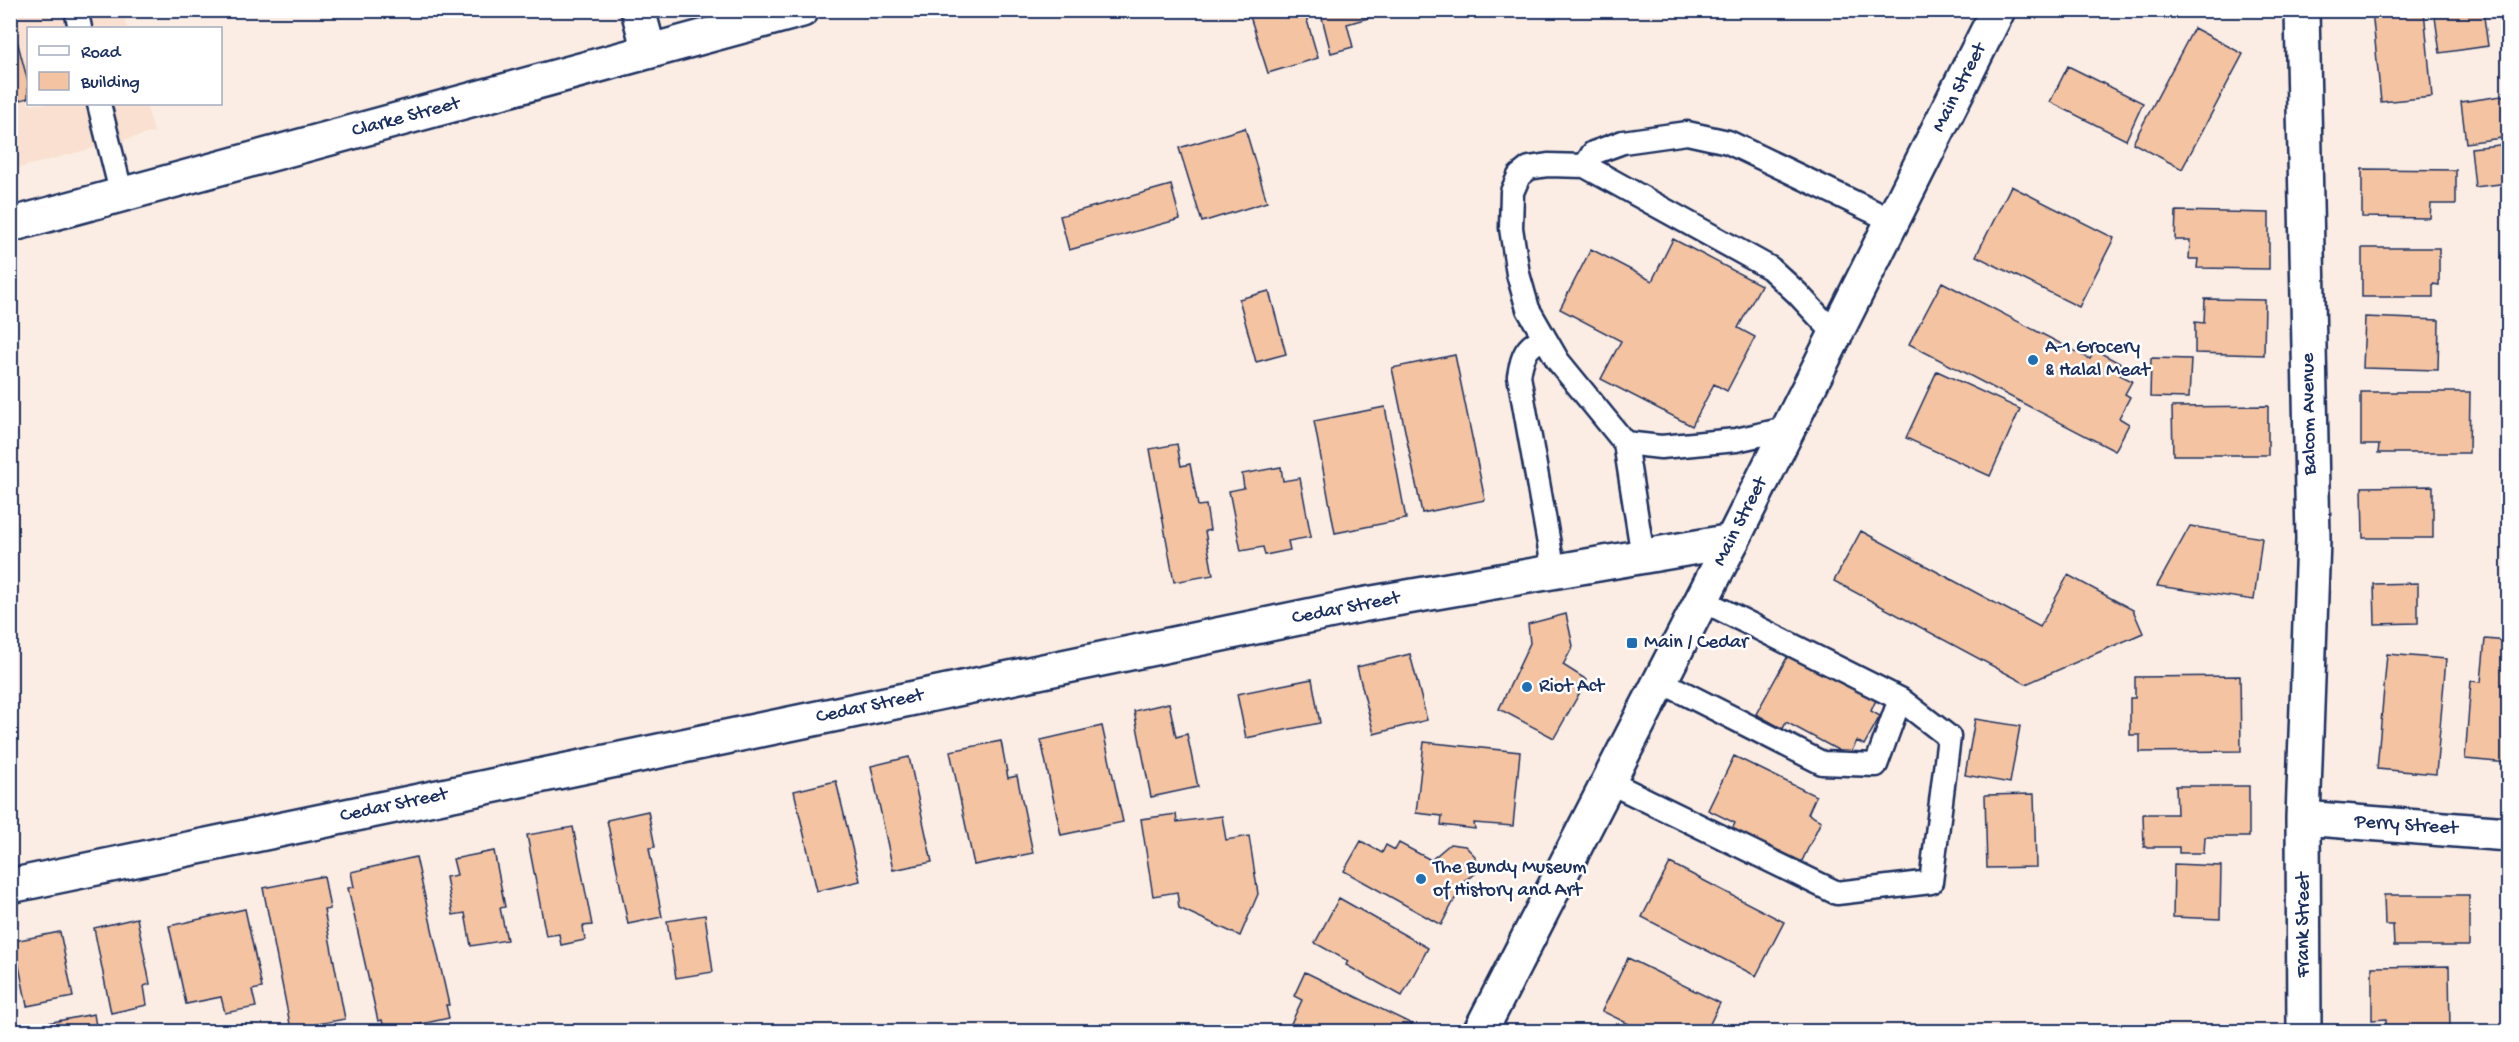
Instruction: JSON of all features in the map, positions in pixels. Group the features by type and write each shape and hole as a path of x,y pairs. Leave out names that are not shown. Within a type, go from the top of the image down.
{"street":[{"path":"638,10 649,51"},
{"name":"Clarke Street","path":"10,225 802,10"},
{"name":"Main Street","path":"1480,1032 1793,421 1998,10"},
{"name":"Balcom Avenue","path":"2302,10 2313,539 2303,818"},
{"name":"Cedar Street","path":"10,886 1361,605 1732,541"},
{"name":"Perry Street","path":"2303,818 2508,834"},
{"name":"Frank Street","path":"2303,818 2304,1032"}],"lane":[{"path":"76,10 80,27"},
{"path":"99,105 122,196"},
{"path":"1585,166 1593,153 1623,142 1687,133 1728,142 1893,221"},
{"path":"1643,556 1625,443 1558,361 1528,309 1518,274 1511,228 1512,192 1519,176 1529,168 1548,165 1585,166 1755,257 1797,293 1836,334"},
{"path":"1545,339 1528,347 1521,361 1519,376 1554,572"},
{"path":"1625,443 1660,447 1736,440 1781,430 1793,421"},
{"path":"1609,782 1837,893 1931,882 1948,737 1900,699 1702,600"},
{"path":"1660,681 1822,763 1876,765 1900,699"}],"shaded area":[{"path":"11,11 122,11 127,27 27,27 27,105 146,105 154,132 11,170"}],"building":[{"path":"1248,10 1304,10 1318,58 1268,73"},
{"path":"1320,10 1396,10 1347,24 1353,47 1331,53"},
{"path":"2372,10 2424,10 2432,97 2381,102"},
{"path":"2434,10 2483,10 2488,46 2440,53"},
{"path":"10,14 27,78 27,98 10,103"},
{"path":"2194,28 2243,54 2182,169 2133,143"},
{"path":"2068,66 2143,103 2126,140 2050,102"},
{"path":"2508,95 2508,137 2466,143 2461,102"},
{"path":"1245,128 1267,202 1202,222 1179,148"},
{"path":"2508,144 2508,183 2475,187 2471,148"},
{"path":"2362,169 2456,170 2456,204 2431,204 2430,218 2362,217"},
{"path":"1171,185 1180,219 1069,250 1060,216"},
{"path":"2011,186 2114,238 2079,307 1976,256"},
{"path":"2176,211 2269,213 2269,269 2197,268 2198,259 2189,259 2190,240 2175,240"},
{"path":"1673,239 1761,285 1738,328 1755,337 1727,391 1714,384 1692,426 1601,379 1621,341 1560,309 1591,249 1652,281"},
{"path":"2362,248 2439,248 2439,285 2433,284 2433,297 2362,297"},
{"path":"1942,282 2090,359 2095,350 2125,366 2120,375 2132,381 2125,394 2130,397 2119,418 2129,424 2115,451 1909,344"},
{"path":"1269,291 1286,354 1256,362 1239,299"},
{"path":"2205,299 2265,300 2264,355 2195,353 2195,322 2204,323"},
{"path":"2365,317 2439,320 2438,370 2363,368"},
{"path":"1455,355 1485,500 1422,513 1392,368"},
{"path":"2151,358 2191,359 2189,398 2150,397"},
{"path":"1937,371 2020,409 1990,476 1906,438"},
{"path":"2361,392 2470,392 2469,453 2378,453 2379,445 2361,445"},
{"path":"2268,406 2268,455 2173,455 2172,407"},
{"path":"1385,407 1406,519 1335,533 1314,421"},
{"path":"1177,444 1181,466 1190,464 1198,506 1206,505 1210,530 1205,531 1213,575 1174,582 1150,449"},
{"path":"1281,467 1283,481 1300,478 1311,537 1288,541 1290,550 1265,555 1263,547 1241,551 1229,491 1244,488 1242,474"},
{"path":"2433,486 2433,538 2363,538 2362,487"},
{"path":"2190,526 2262,538 2254,600 2157,586"},
{"path":"1861,531 2040,627 2068,575 2133,610 2143,633 2026,684 1834,581"},
{"path":"2418,583 2418,623 2375,624 2374,584"},
{"path":"1566,614 1573,646 1563,665 1587,680 1554,738 1499,709 1530,643 1528,624"},
{"path":"2485,639 2508,641 2508,763 2465,759 2471,681 2481,682"},
{"path":"1790,652 1876,700 1871,711 1880,716 1864,745 1857,741 1849,756 1786,722 1783,729 1756,714"},
{"path":"1410,654 1427,720 1374,734 1357,667"},
{"path":"2387,654 2446,659 2436,774 2377,769"},
{"path":"2240,676 2241,751 2140,752 2140,735 2130,735 2130,698 2135,698 2135,677"},
{"path":"1312,679 1320,723 1246,738 1237,694"},
{"path":"1169,703 1176,737 1187,734 1198,787 1151,797 1134,711"},
{"path":"1975,719 2020,726 2010,783 1965,775"},
{"path":"1102,726 1123,822 1061,835 1041,740"},
{"path":"1001,741 1008,778 1017,776 1033,853 974,865 950,751"},
{"path":"1424,742 1520,752 1513,826 1474,823 1475,829 1441,825 1442,816 1416,813"},
{"path":"1734,756 1816,796 1808,814 1821,821 1801,863 1732,829 1735,823 1708,810"},
{"path":"909,757 932,862 893,870 871,766"},
{"path":"836,781 860,881 817,891 794,791"},
{"path":"2176,786 2249,786 2249,837 2205,837 2204,853 2179,853 2179,847 2144,847 2143,814 2177,814"},
{"path":"2034,794 2036,867 1987,868 1985,795"},
{"path":"648,811 655,847 649,848 662,917 628,924 607,820"},
{"path":"1176,814 1177,822 1222,816 1226,840 1249,836 1258,894 1240,936 1179,908 1177,892 1153,896 1141,819"},
{"path":"573,827 592,925 583,926 585,940 561,945 559,934 546,936 527,835"},
{"path":"1361,841 1382,853 1386,845 1395,850 1399,843 1431,860 1450,844 1465,846 1475,856 1475,874 1465,880 1441,925 1344,871"},
{"path":"494,851 505,907 500,908 507,940 471,946 465,913 453,915 446,877 457,875 453,859"},
{"path":"416,857 449,1005 446,1005 449,1018 385,1032 382,1020 378,1021 348,888 354,887 351,872"},
{"path":"1670,863 1784,922 1756,976 1642,917"},
{"path":"2174,864 2221,866 2220,919 2173,917"},
{"path":"324,876 330,909 324,910 345,1019 291,1029 263,888"},
{"path":"2384,895 2469,895 2469,946 2394,946 2393,925 2385,925"},
{"path":"1339,898 1428,948 1402,996 1346,965 1348,961 1315,943"},
{"path":"245,909 262,988 252,990 256,1007 225,1013 221,997 186,1004 169,926"},
{"path":"705,915 713,972 676,978 667,921"},
{"path":"137,918 150,984 144,986 147,1005 111,1013 94,928"},
{"path":"60,932 73,997 27,1006 14,941"},
{"path":"1628,958 1720,1003 1706,1032 1645,1032 1602,1011"},
{"path":"2449,966 2450,1032 2386,1032 2386,1019 2372,1020 2372,967"},
{"path":"1305,972 1412,1024 1408,1032 1287,1032 1302,1000 1294,996"},
{"path":"94,1014 97,1032 27,1032 26,1027"}],"place":[{"name":"A-1 Grocery & Halal Meat","path":"2033,360"},
{"name":"Main / Cedar","path":"1632,643"},
{"name":"Riot Act","path":"1527,687"},
{"name":"The Bundy Museum of History and Art","path":"1421,879"}]}
